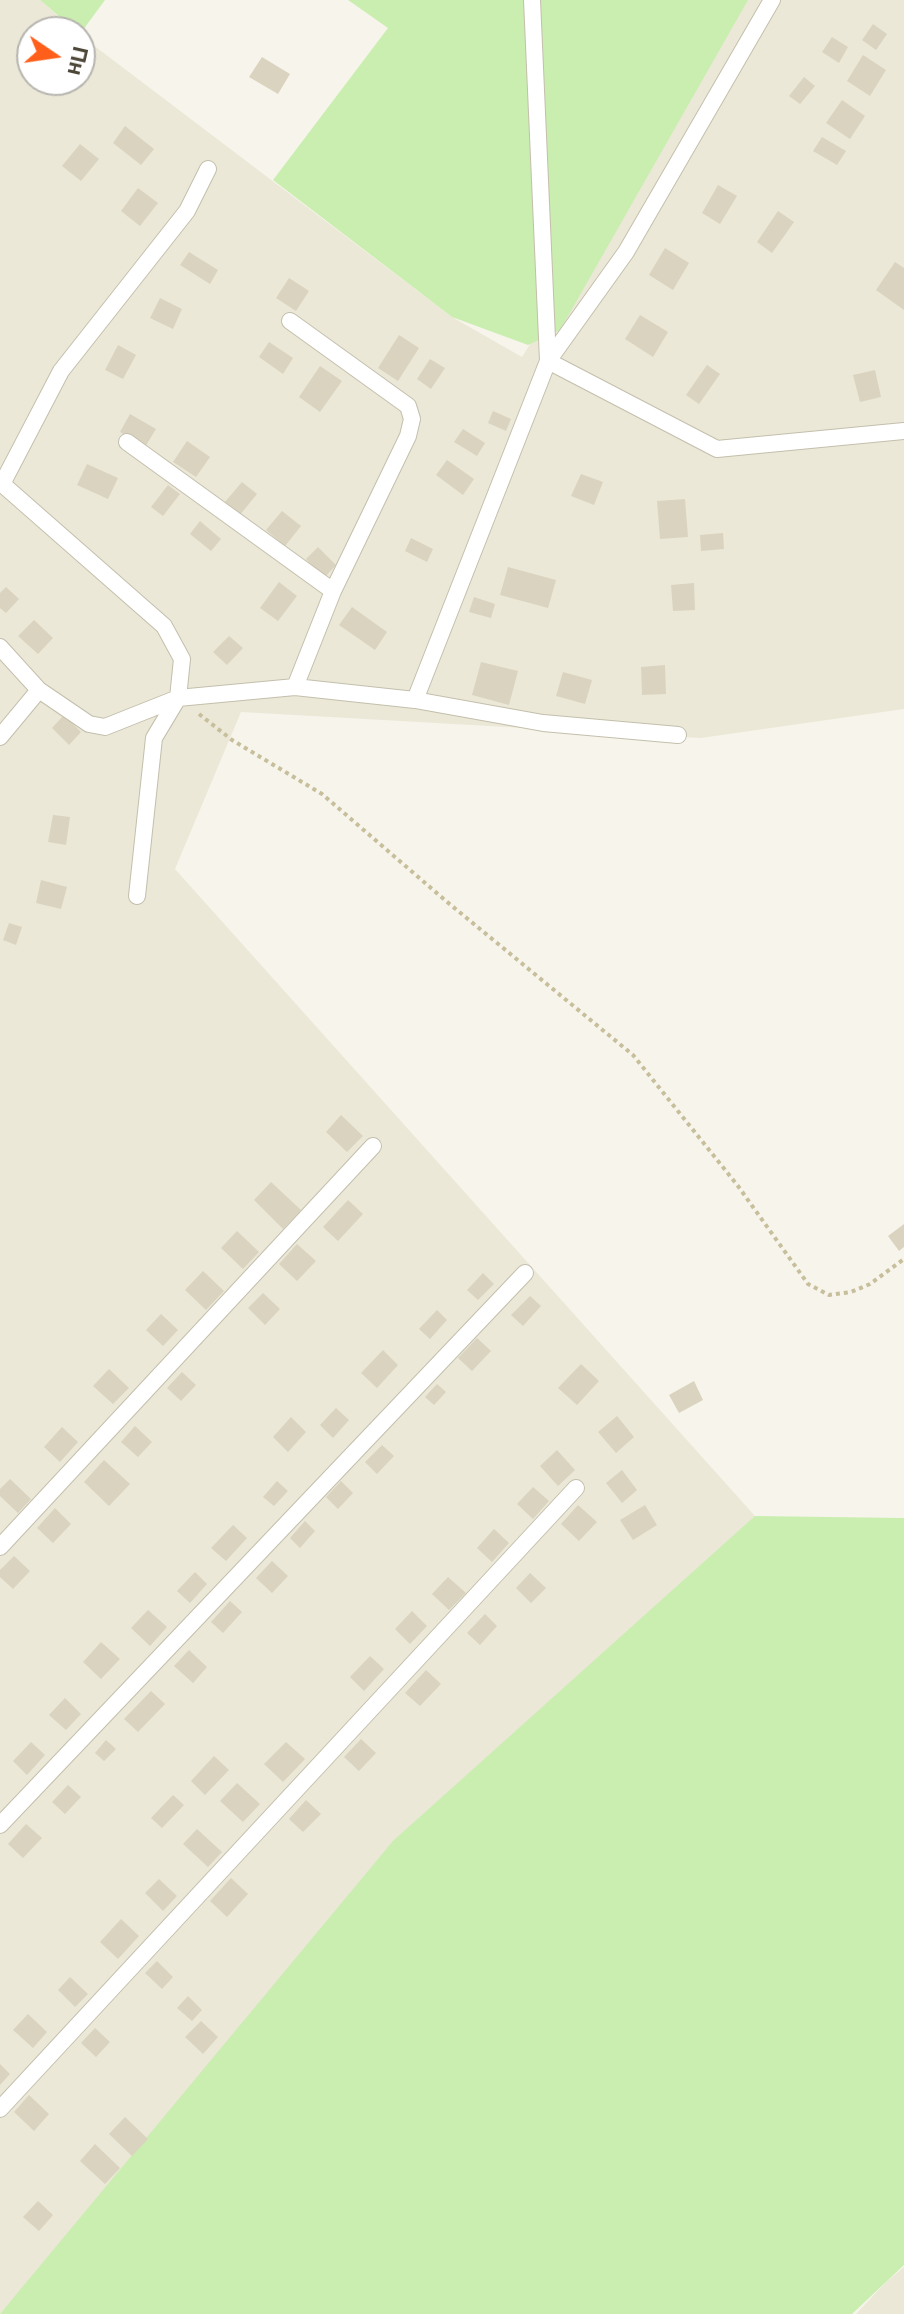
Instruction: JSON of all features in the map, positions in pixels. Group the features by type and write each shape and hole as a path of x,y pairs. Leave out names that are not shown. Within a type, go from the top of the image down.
{"street":[{"path":"532,0 548,361"},
{"path":"415,700 548,361 626,252 772,0"},
{"path":"137,896 154,738 178,698 182,659 164,626 1,483 61,371 187,211 208,169"},
{"path":"290,321 408,406 412,419 408,436 333,591 295,687"},
{"path":"548,361 717,449 904,431"},
{"path":"127,442 333,591"},
{"path":"0,647 39,690 89,724 105,727 178,698 295,687 415,700 543,723 678,735"},
{"path":"0,737 39,690"},
{"path":"0,1547 373,1146"},
{"path":"0,1825 525,1273"},
{"path":"0,2109 576,1488"}],"path":[{"path":"178,698 232,740 322,794 633,1055 738,1186 808,1284 829,1295 851,1292 870,1284 904,1259"}],"shaded area":[{"path":"0,0 40,0 58,16 16,16 16,96 96,96 96,47 452,317 522,357 743,0 904,0 904,709 701,738 241,712 175,869 755,1516 0,2314"},
{"path":"904,2267 904,2314 856,2314 885,2283"}],"green space":[{"path":"40,0 105,0 93,16 59,16"},
{"path":"348,0 748,0 560,330 528,345 452,317 273,180 388,28"},
{"path":"755,1516 904,1518 904,2265 852,2314 0,2314 393,1841"}],"building":[{"path":"873,24 887,34 876,50 862,40"},
{"path":"832,37 848,47 839,63 822,52"},
{"path":"863,55 886,70 870,96 847,81"},
{"path":"262,57 290,74 278,94 249,77"},
{"path":"804,77 815,86 800,104 789,96"},
{"path":"842,100 865,116 850,139 826,123"},
{"path":"125,126 154,149 141,165 113,143"},
{"path":"822,137 846,151 837,165 813,151"},
{"path":"80,144 99,159 81,181 62,166"},
{"path":"718,185 737,196 720,224 702,213"},
{"path":"138,188 158,203 140,226 121,211"},
{"path":"778,211 794,222 772,253 757,242"},
{"path":"665,248 689,263 673,290 649,275"},
{"path":"189,252 218,270 210,284 180,265"},
{"path":"895,262 904,268 904,310 876,290"},
{"path":"289,278 309,291 296,311 276,298"},
{"path":"160,298 182,309 173,329 150,318"},
{"path":"640,315 668,332 653,357 625,339"},
{"path":"399,335 419,348 398,381 378,368"},
{"path":"269,342 293,358 283,374 259,357"},
{"path":"118,345 136,355 123,379 105,370"},
{"path":"430,359 445,368 431,389 417,379"},
{"path":"707,365 720,374 699,404 686,395"},
{"path":"320,366 342,381 320,412 299,397"},
{"path":"875,370 881,397 860,402 853,375"},
{"path":"493,411 511,419 506,431 488,423"},
{"path":"130,414 156,429 145,447 120,432"},
{"path":"463,429 485,443 477,456 454,442"},
{"path":"187,441 210,457 196,477 173,462"},
{"path":"447,460 474,479 463,495 436,475"},
{"path":"87,464 118,478 108,499 77,485"},
{"path":"581,474 603,482 594,505 571,496"},
{"path":"242,482 257,494 239,516 224,503"},
{"path":"168,485 180,494 163,516 151,507"},
{"path":"685,499 688,537 660,539 657,501"},
{"path":"282,511 301,526 285,546 266,530"},
{"path":"200,521 221,539 211,551 190,534"},
{"path":"723,533 724,549 701,551 700,535"},
{"path":"411,538 433,549 427,562 405,551"},
{"path":"318,547 336,565 324,578 306,559"},
{"path":"508,567 556,580 548,608 500,595"},
{"path":"279,582 297,596 278,621 260,608"},
{"path":"694,583 695,610 673,611 671,585"},
{"path":"6,587 19,599 6,613 0,608 0,593"},
{"path":"474,597 495,604 491,618 469,612"},
{"path":"352,607 387,632 375,650 339,625"},
{"path":"34,620 53,638 38,654 18,636"},
{"path":"229,636 243,648 227,665 213,652"},
{"path":"481,662 518,671 509,705 472,695"},
{"path":"665,665 666,694 642,695 641,667"},
{"path":"563,672 592,680 585,704 556,696"},
{"path":"64,715 81,732 69,745 52,728"},
{"path":"53,815 70,817 66,845 48,842"},
{"path":"41,880 67,887 61,909 36,903"},
{"path":"9,923 22,927 16,945 3,940"},
{"path":"341,1115 363,1136 347,1152 326,1132"},
{"path":"271,1182 301,1210 283,1229 254,1200"},
{"path":"348,1200 363,1214 338,1241 323,1227"},
{"path":"904,1224 904,1247 899,1251 888,1236"},
{"path":"237,1231 259,1252 243,1269 221,1248"},
{"path":"297,1244 316,1261 297,1281 279,1264"},
{"path":"203,1271 224,1291 206,1310 185,1290"},
{"path":"483,1273 494,1284 478,1300 467,1290"},
{"path":"263,1293 280,1309 265,1325 248,1308"},
{"path":"530,1296 541,1306 523,1326 511,1315"},
{"path":"437,1310 447,1320 430,1339 419,1329"},
{"path":"161,1314 178,1330 163,1346 146,1330"},
{"path":"477,1338 491,1351 472,1371 458,1358"},
{"path":"383,1350 398,1365 377,1388 361,1373"},
{"path":"581,1364 599,1381 577,1405 558,1388"},
{"path":"109,1369 129,1388 113,1404 93,1386"},
{"path":"182,1372 196,1385 181,1401 167,1388"},
{"path":"694,1381 703,1400 679,1413 669,1395"},
{"path":"437,1384 446,1392 434,1405 425,1397"},
{"path":"336,1408 349,1420 333,1438 320,1425"},
{"path":"617,1416 634,1437 616,1453 598,1432"},
{"path":"291,1417 306,1432 288,1452 273,1437"},
{"path":"135,1426 152,1442 138,1457 121,1442"},
{"path":"62,1427 78,1442 60,1462 44,1447"},
{"path":"382,1445 394,1456 377,1474 365,1462"},
{"path":"557,1450 575,1470 558,1486 540,1466"},
{"path":"104,1460 130,1484 109,1506 84,1482"},
{"path":"622,1470 637,1490 622,1503 606,1483"},
{"path":"10,1479 31,1499 18,1513 0,1496 0,1489"},
{"path":"277,1481 288,1491 274,1506 263,1497"},
{"path":"341,1481 353,1493 338,1509 326,1497"},
{"path":"533,1487 549,1501 533,1519 517,1504"},
{"path":"578,1505 597,1522 579,1541 561,1524"},
{"path":"645,1505 657,1525 633,1540 620,1520"},
{"path":"55,1508 71,1524 53,1543 37,1528"},
{"path":"305,1521 315,1531 300,1548 290,1538"},
{"path":"233,1525 247,1538 226,1561 211,1548"},
{"path":"494,1529 509,1543 492,1562 477,1548"},
{"path":"14,1556 30,1571 13,1589 0,1577 0,1570"},
{"path":"272,1561 288,1576 272,1593 256,1578"},
{"path":"195,1572 207,1584 190,1603 177,1591"},
{"path":"530,1573 546,1588 531,1603 516,1588"},
{"path":"448,1577 466,1593 449,1610 432,1594"},
{"path":"230,1601 242,1612 223,1633 211,1622"},
{"path":"148,1610 167,1627 150,1646 131,1628"},
{"path":"412,1611 427,1626 410,1644 395,1629"},
{"path":"485,1614 497,1626 480,1645 467,1633"},
{"path":"101,1642 120,1659 101,1679 83,1662"},
{"path":"189,1650 207,1667 193,1683 174,1666"},
{"path":"370,1656 384,1669 364,1691 350,1677"},
{"path":"426,1670 441,1684 420,1706 405,1693"},
{"path":"151,1691 165,1704 138,1732 124,1719"},
{"path":"65,1698 81,1714 66,1730 49,1715"},
{"path":"361,1739 376,1753 359,1771 344,1757"},
{"path":"106,1740 116,1749 104,1761 95,1753"},
{"path":"31,1742 45,1755 27,1775 13,1761"},
{"path":"286,1742 305,1759 283,1782 264,1764"},
{"path":"214,1756 229,1770 205,1795 191,1781"},
{"path":"237,1783 260,1804 243,1822 220,1801"},
{"path":"68,1785 81,1797 65,1814 52,1802"},
{"path":"173,1795 184,1805 162,1828 151,1818"},
{"path":"306,1800 321,1814 303,1832 289,1819"},
{"path":"26,1824 42,1838 23,1858 8,1844"},
{"path":"197,1829 222,1852 208,1867 183,1844"},
{"path":"231,1878 248,1894 227,1917 210,1901"},
{"path":"159,1879 177,1896 163,1911 145,1893"},
{"path":"121,1919 139,1936 118,1959 100,1942"},
{"path":"157,1961 173,1977 162,1989 145,1973"},
{"path":"70,1977 88,1994 75,2007 58,1990"},
{"path":"188,1996 202,2010 192,2021 177,2008"},
{"path":"28,2014 47,2032 33,2048 13,2030"},
{"path":"201,2021 218,2037 203,2054 185,2037"},
{"path":"95,2028 110,2042 96,2057 81,2043"},
{"path":"0,2064 10,2074 0,2085"},
{"path":"29,2095 49,2114 34,2131 14,2112"},
{"path":"125,2117 148,2139 132,2156 109,2134"},
{"path":"95,2144 120,2168 105,2184 80,2161"},
{"path":"38,2201 53,2215 39,2231 23,2217"}]}
